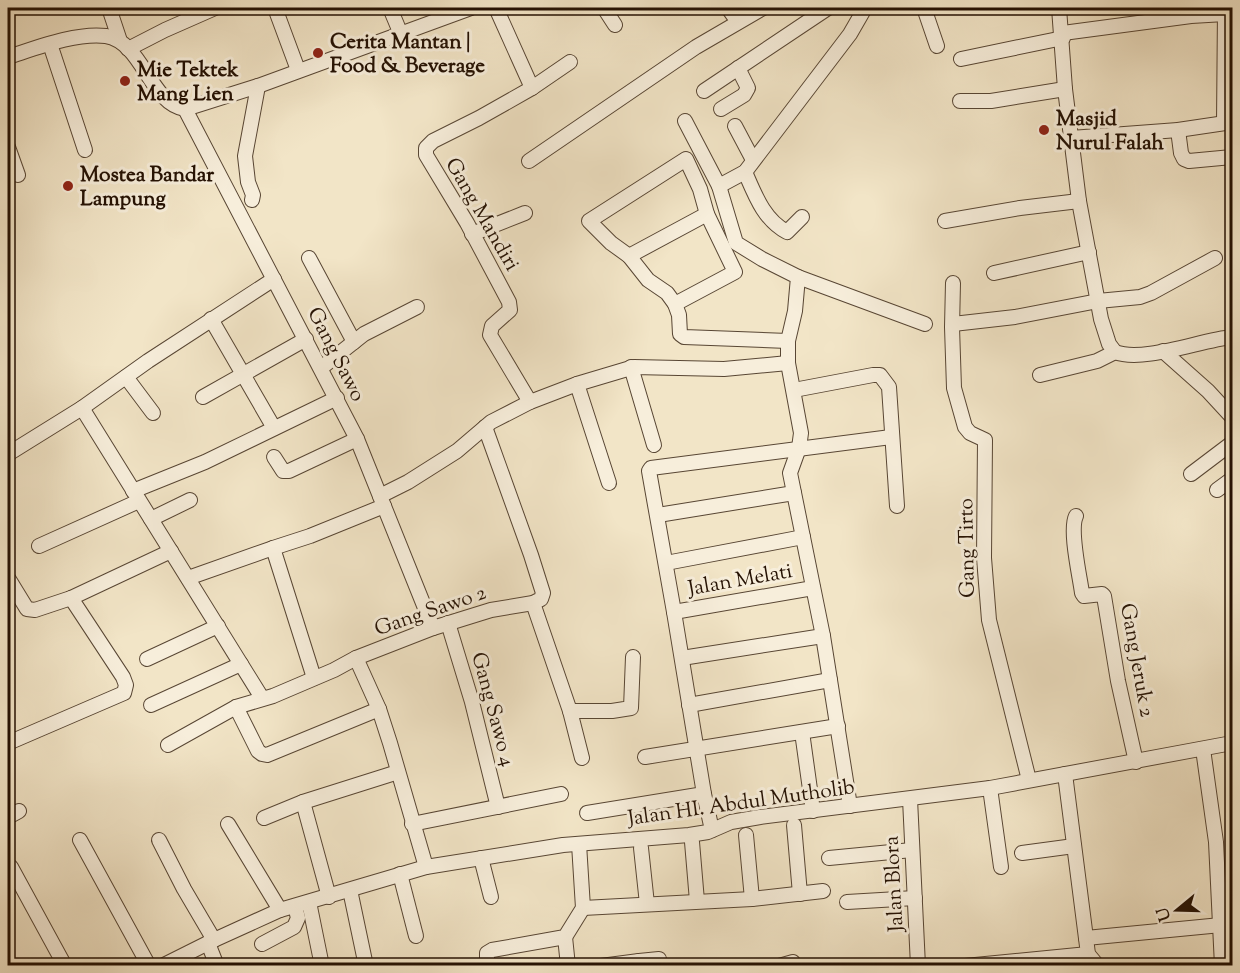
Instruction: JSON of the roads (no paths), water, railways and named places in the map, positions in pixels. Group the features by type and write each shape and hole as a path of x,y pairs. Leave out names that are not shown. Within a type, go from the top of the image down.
{"street":[{"path":"109,8 124,45 169,102 185,109 258,86 400,32 471,8"},
{"path":"8,57 50,44 95,36 106,36 124,45 215,8"},
{"path":"275,8 298,70"},
{"path":"390,8 400,32"},
{"path":"496,8 532,88"},
{"path":"604,8 615,25"},
{"path":"728,8 738,22"},
{"path":"529,161 696,47 763,8"},
{"path":"704,91 828,8"},
{"path":"719,186 745,172 850,34 864,8"},
{"path":"924,8 937,46"},
{"path":"1059,8 1063,35 1065,88 1079,201 1098,301 1107,338 1115,352"},
{"path":"961,58 1148,14 1227,17 1228,123 1178,130 1071,138"},
{"path":"50,44 85,150"},
{"name":"Gang Mandiri","path":"530,402 490,335 492,326 508,313 510,307 472,234 426,155 426,148 433,141 532,88 570,62"},
{"path":"721,109 744,95 748,88 738,68"},
{"path":"252,200 245,156 258,86"},
{"path":"960,101 991,101 1065,88"},
{"name":"Gang Sawo","path":"185,109 357,439 433,628"},
{"path":"685,121 719,186 736,243 762,260 798,277 925,324"},
{"path":"735,126 753,160"},
{"path":"1178,130 1184,159 1189,161 1233,157"},
{"path":"8,147 18,175"},
{"path":"675,304 735,272 707,214 700,189 686,159 589,221 611,243 629,256 648,280 667,293 675,304 679,315 680,334 684,338 788,341"},
{"path":"745,172 759,203 776,224 787,232 802,217"},
{"path":"945,221 1079,201"},
{"path":"472,234 525,213"},
{"path":"629,256 707,214"},
{"path":"994,273 1089,252"},
{"path":"309,258 354,342"},
{"path":"953,324 1015,317 1152,293 1215,258"},
{"path":"798,277 795,311 788,341 788,363 801,433 799,448 790,473 823,636 850,806"},
{"path":"8,454 82,408 211,319 274,279"},
{"name":"Gang Tirto","path":"953,283 954,388 965,427 985,440 986,447 984,558 989,620 1029,780"},
{"path":"321,368 364,334 417,307"},
{"path":"211,319 274,429"},
{"path":"1040,375 1097,361 1115,352 1132,356 1212,339 1233,337"},
{"path":"203,397 306,339"},
{"path":"1163,351 1233,417"},
{"path":"188,578 310,536 382,501 457,451 485,427 530,402 577,384 631,367 724,369 788,363"},
{"path":"631,367 654,444"},
{"path":"794,390 880,375 889,387 897,506"},
{"path":"126,377 153,413"},
{"path":"577,384 609,483"},
{"path":"39,546 337,398"},
{"path":"82,408 262,698"},
{"path":"485,427 543,593 541,599 532,603 570,711 582,758"},
{"path":"712,830 696,749 658,515 648,475 651,468 891,437"},
{"path":"274,456 283,471 289,471 357,439"},
{"path":"1191,474 1233,443"},
{"path":"1217,490 1233,479"},
{"path":"658,515 794,493"},
{"path":"151,519 190,500"},
{"name":"Gang Jeruk 2","path":"1076,516 1073,521 1074,544 1082,593 1084,596 1102,594 1104,596 1118,681 1136,762"},
{"path":"666,563 803,537"},
{"path":"273,548 314,678"},
{"path":"8,578 27,609 35,610 71,598 171,551"},
{"name":"Jalan Melati","path":"674,612 813,588"},
{"path":"8,743 124,693 126,685 123,677 71,598"},
{"name":"Gang Sawo 2","path":"168,745 236,707 273,696 356,658 448,623 491,610 532,603"},
{"name":"Gang Sawo 4","path":"448,623 472,702 498,807"},
{"path":"147,659 218,626"},
{"path":"682,658 823,636"},
{"path":"570,711 612,711 631,708 633,657"},
{"path":"356,658 379,709 426,867"},
{"path":"151,705 241,664"},
{"path":"689,705 830,680"},
{"path":"236,707 258,751 267,755 379,709"},
{"path":"645,757 838,726"},
{"path":"802,732 813,811"},
{"name":"Jalan HI. Abdul Mutholib","path":"162,966 280,910 426,867 579,844 689,835 712,830 731,822 990,788 1233,743"},
{"path":"1203,749 1216,842 1222,966"},
{"path":"264,818 303,802 398,772"},
{"path":"1065,774 1088,954 1098,966"},
{"path":"990,788 1001,867"},
{"path":"412,824 561,794"},
{"path":"586,813 704,794"},
{"name":"Jalan Blora","path":"910,800 918,966"},
{"path":"303,802 329,897"},
{"path":"228,824 280,910"},
{"path":"795,825 800,894"},
{"path":"746,835 752,899"},
{"path":"80,840 148,966"},
{"path":"159,840 211,941 217,966"},
{"path":"692,843 698,902"},
{"path":"568,966 566,937 583,908 579,844"},
{"path":"1022,853 1074,846"},
{"path":"641,848 647,904"},
{"path":"829,858 912,850"},
{"path":"481,858 491,897"},
{"path":"10,867 65,966"},
{"path":"400,874 416,936"},
{"path":"350,890 366,966"},
{"path":"583,908 752,899 823,891"},
{"path":"847,902 915,898"},
{"path":"309,902 322,966"},
{"path":"262,944 294,927 298,918 295,906"},
{"path":"1086,938 1221,925"},
{"path":"488,966 487,953 492,950 566,937"},
{"path":"965,966 1088,954"},
{"path":"601,966 659,959"},
{"path":"779,966 793,962"}],"place":[{"name":"Cerita Mantan | Food & Beverage","path":"318,53"},
{"name":"Mie Tektek Mang Lien","path":"125,81"},
{"name":"Masjid Nurul Falah","path":"1044,130"},
{"name":"Mostea Bandar Lampung","path":"68,186"}]}
